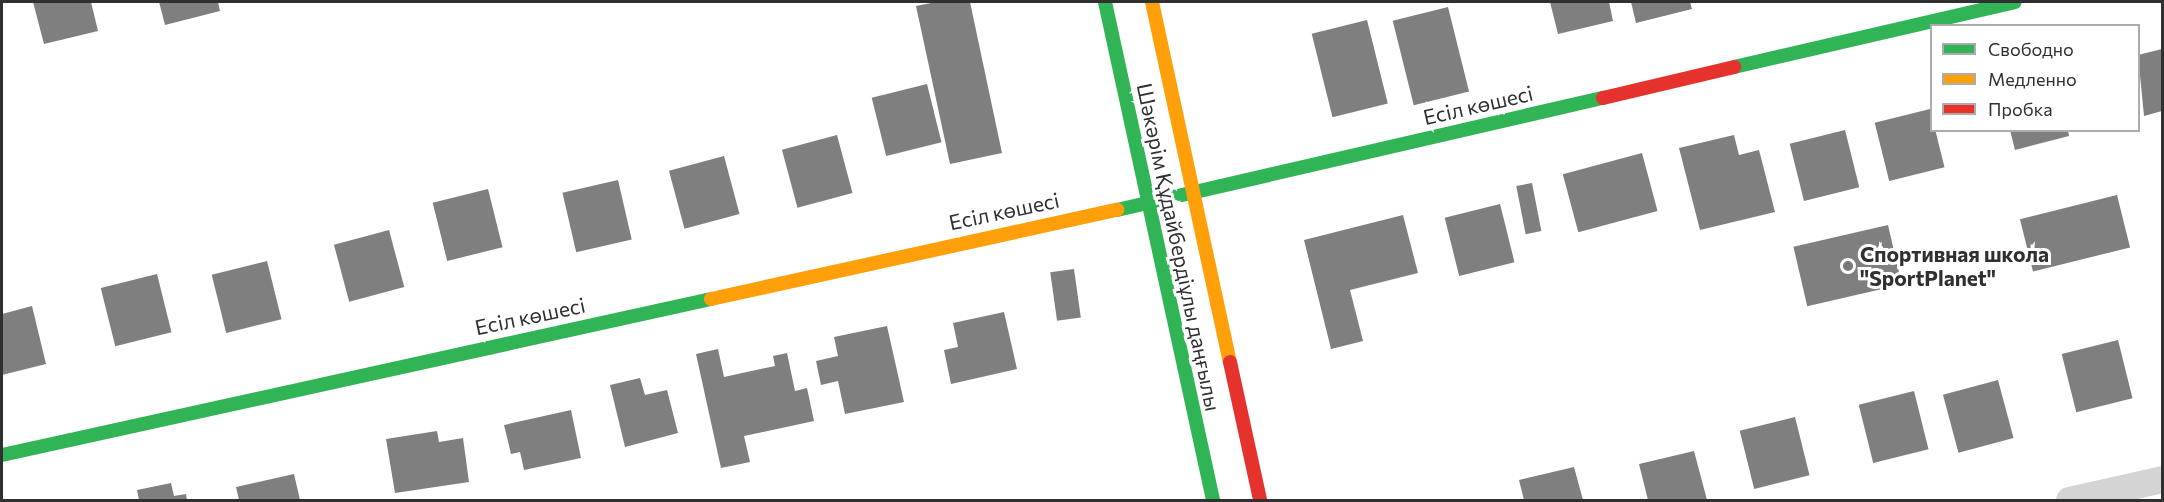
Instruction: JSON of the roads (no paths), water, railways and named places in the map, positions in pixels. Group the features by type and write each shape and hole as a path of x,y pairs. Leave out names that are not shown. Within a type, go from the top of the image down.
{"street":[{"name":"Шәкәрім Құдайбердіұлы даңғылы","path":"1105,2 1213,501"},
{"name":"Шәкәрім Құдайбердіұлы даңғылы","path":"1152,2 1260,501"},
{"name":"Есіл көшесі","path":"2,455 1148,201 1194,193 2015,2"},
{"path":"2069,501 2163,479"}],"place":[{"name":"Спортивная школа \"SportPlanet\"","path":"1848,266"}]}
